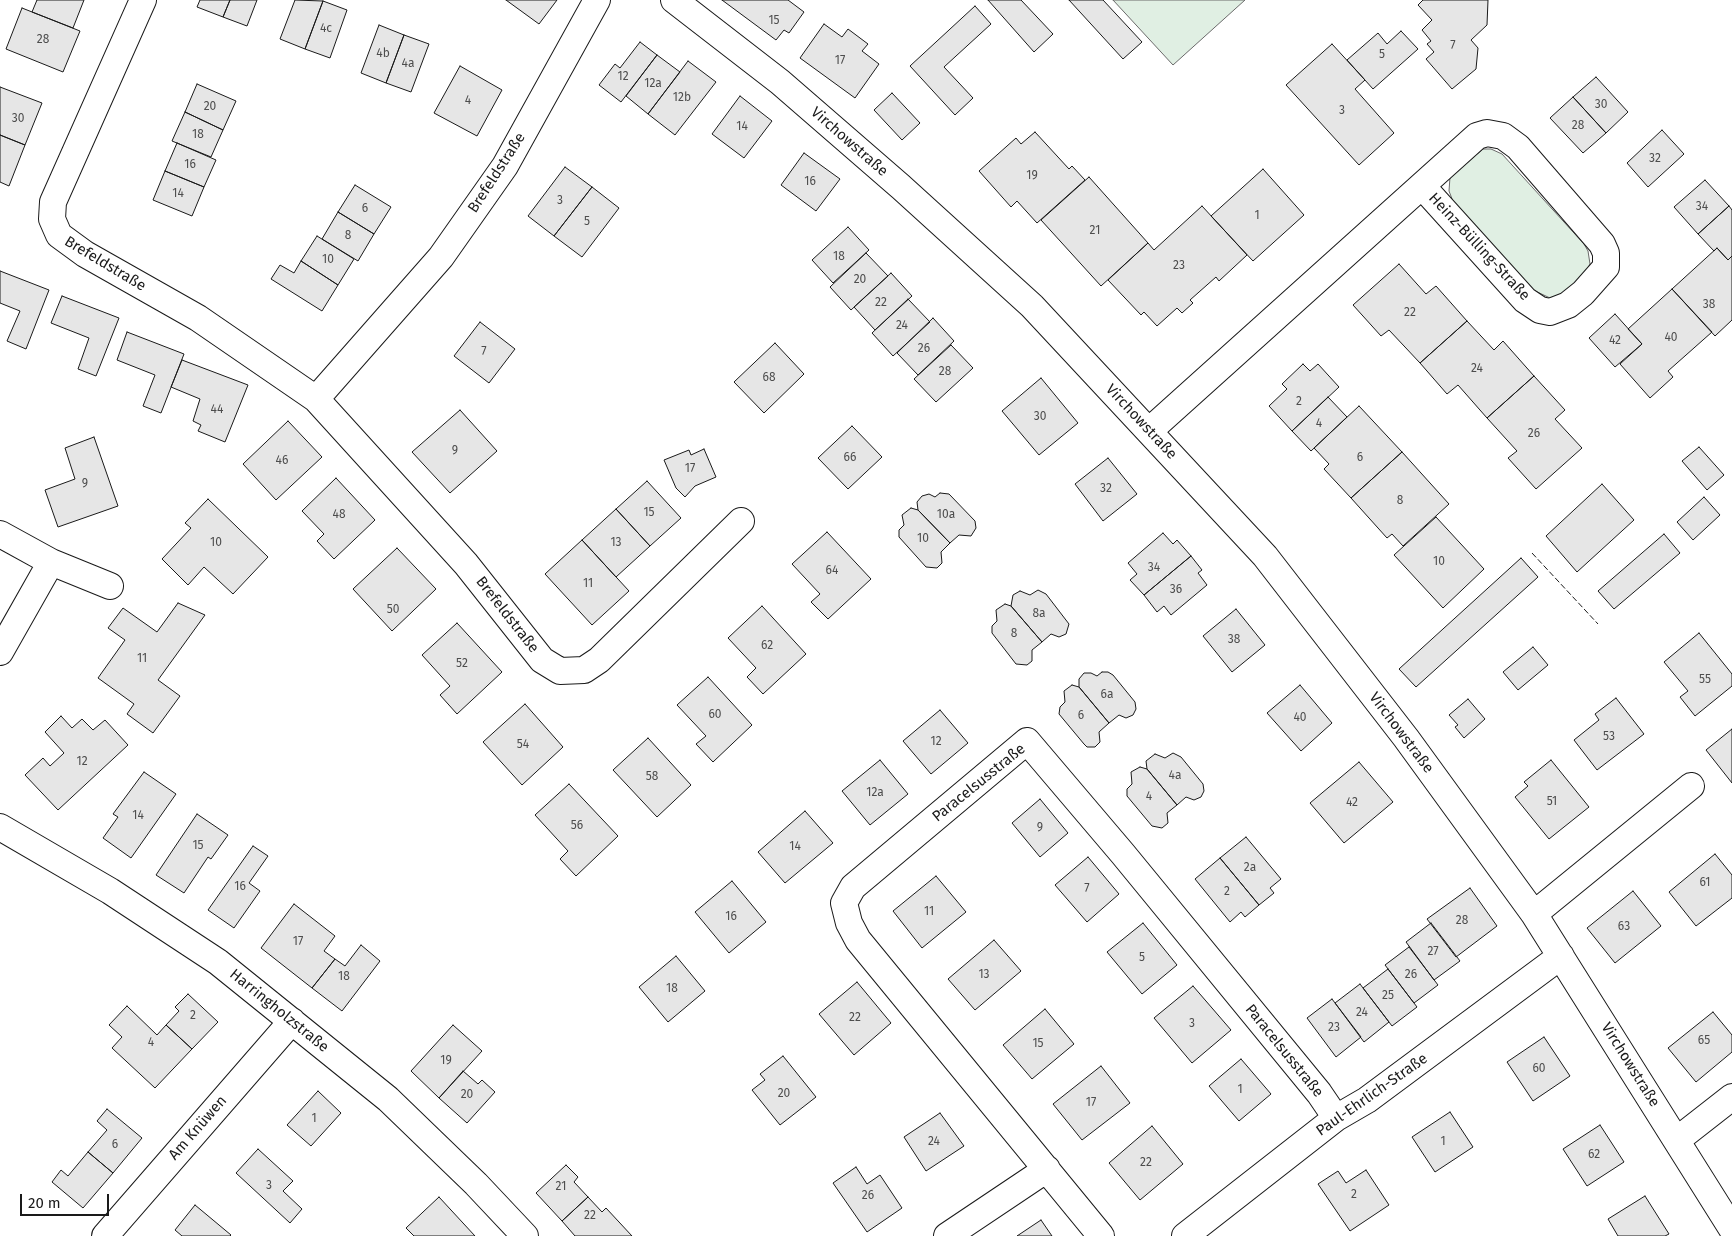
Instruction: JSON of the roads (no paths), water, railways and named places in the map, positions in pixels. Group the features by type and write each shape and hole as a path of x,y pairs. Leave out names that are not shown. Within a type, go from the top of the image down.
{"street":[{"name":"Brefeldstraße","path":"143,0 61,180 53,202 52,219 59,236 84,254 198,318 316,399 466,564 542,660 560,671 584,670 599,660 741,521"},
{"name":"Brefeldstraße","path":"316,399 441,257 505,166 597,0"},
{"name":"Virchowstraße","path":"674,0 780,82 902,187 1032,306 1265,556 1406,738 1534,914 1732,1228"},
{"name":"Heinz-Bülling-Straße","path":"1149,431 1477,136 1487,133 1503,136 1518,147 1602,244 1606,253 1606,267 1583,293 1568,305 1550,312 1540,310 1526,300 1422,186"},
{"path":"0,534 51,562 110,586"},
{"path":"0,652 51,562"},
{"name":"Paracelsusstraße","path":"1101,1236 858,940 849,923 844,903 852,887 1027,741 1319,1093 1336,1118"},
{"path":"1534,914 1692,786"},
{"name":"Harringholzstraße","path":"0,827 110,891 218,962 388,1099 476,1184 525,1236"},
{"name":"Paul-Ehrlich-Straße","path":"1185,1236 1336,1118 1367,1100 1561,956"},
{"name":"Am Knüwen","path":"105,1236 292,1021"},
{"path":"1677,1140 1732,1097"},
{"path":"947,1236 1047,1169"}]}
